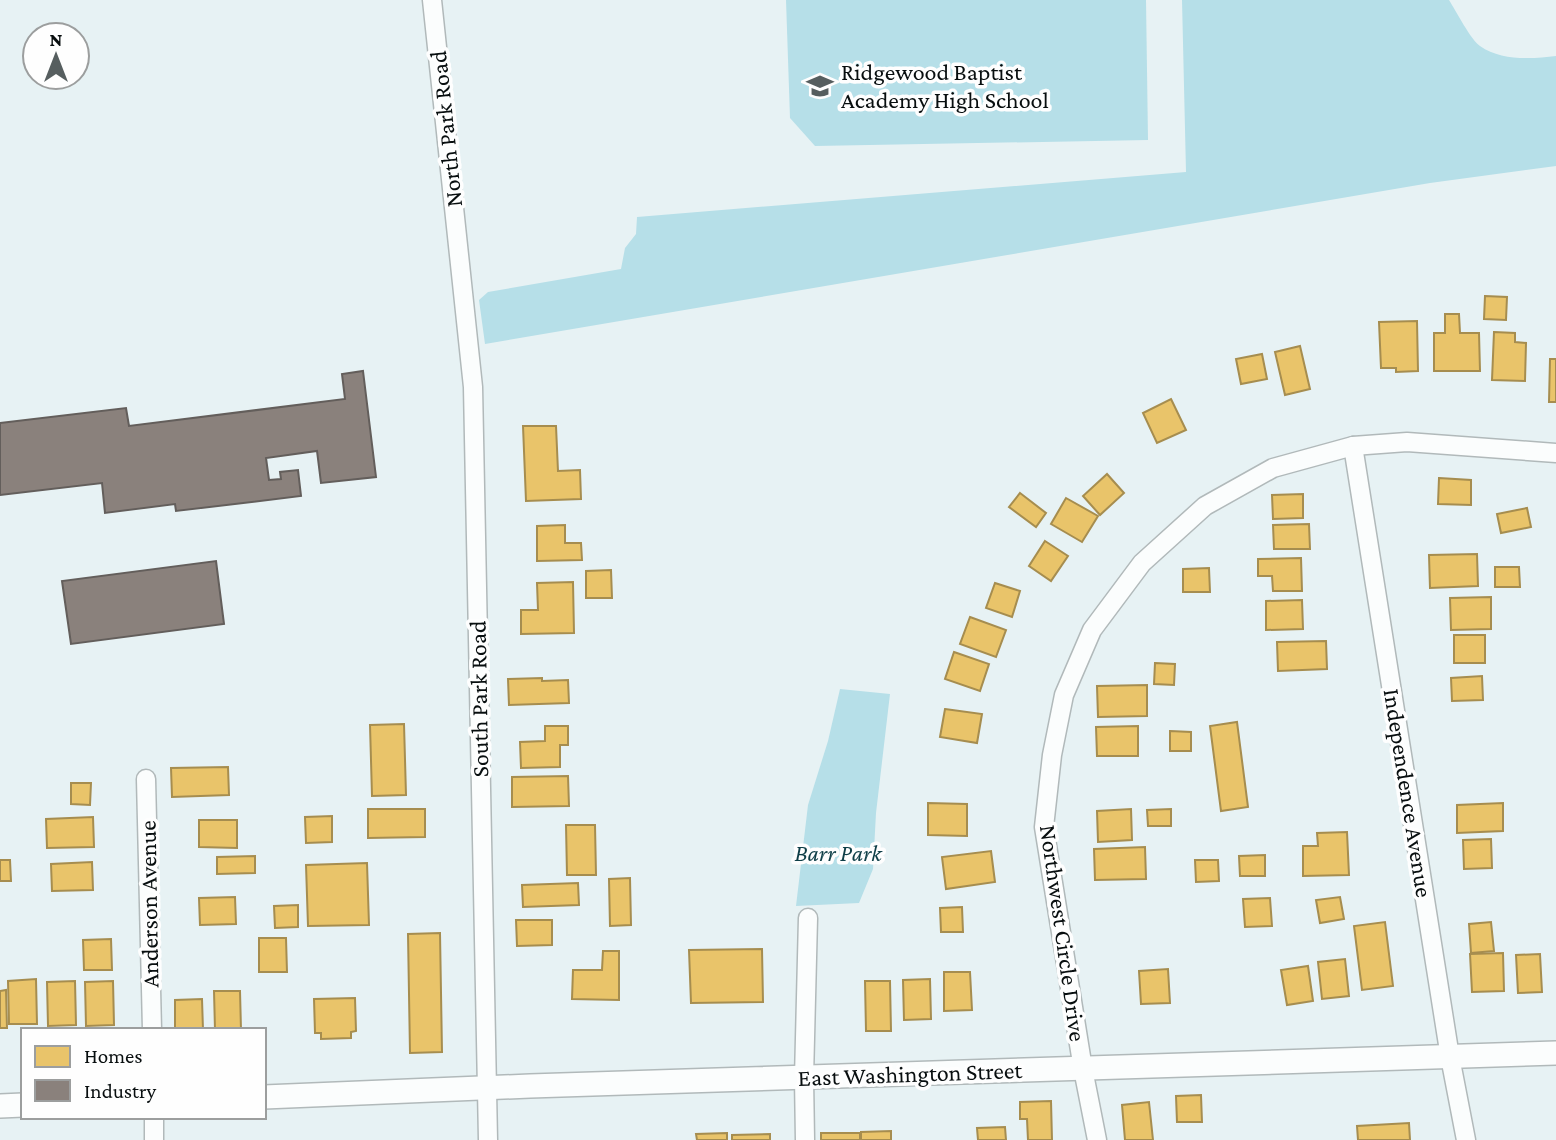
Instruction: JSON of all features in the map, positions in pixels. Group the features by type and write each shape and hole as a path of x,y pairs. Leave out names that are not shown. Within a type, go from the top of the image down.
{"street":[{"name":"North Park Road","path":"432,0 460,258"},
{"name":"South Park Road","path":"460,258 473,387 488,1140"},
{"name":"Northwest Circle Drive","path":"1097,1140 1044,827 1052,755 1064,695 1092,631 1142,563 1205,506 1273,468 1353,446 1407,442 1556,453"},
{"name":"Independence Avenue","path":"1353,446 1450,1057 1466,1140"},
{"name":"Anderson Avenue","path":"146,779 152,1028"},
{"path":"805,1140 808,918"},
{"name":"East Washington Street","path":"266,1097 1556,1053"},
{"path":"0,1106 21,1105"},
{"path":"154,1119 154,1140"}],"green space":[{"path":"786,0 1146,0 1148,140 815,146 790,118"},
{"path":"1182,0 1449,0 1472,38 1488,51 1517,58 1556,56 1556,166 1430,183 485,344 479,300 488,292 621,269 625,248 636,234 637,217 1186,172"},
{"name":"Barr Park","path":"840,689 890,694 876,813 873,869 859,903 796,906 808,805 828,741"}],"building: Homes":[{"path":"1485,296 1507,297 1506,320 1484,319"},
{"path":"1445,314 1459,314 1460,333 1479,333 1480,371 1434,371 1434,333 1445,333"},
{"path":"1417,321 1418,371 1396,372 1396,368 1381,368 1379,322"},
{"path":"1494,332 1515,333 1515,342 1526,343 1525,381 1492,380"},
{"path":"1300,346 1310,389 1285,395 1275,352"},
{"path":"1262,354 1267,379 1241,384 1236,359"},
{"path":"1550,359 1556,359 1556,402 1549,402"},
{"path":"1171,399 1186,430 1157,443 1143,413"},
{"path":"523,426 556,426 558,471 580,470 581,499 526,501"},
{"path":"1107,474 1124,493 1100,515 1083,496"},
{"path":"1439,478 1471,480 1471,505 1438,504"},
{"path":"1020,493 1046,513 1036,527 1009,507"},
{"path":"1303,494 1303,518 1273,519 1272,495"},
{"path":"1066,498 1098,516 1082,542 1051,524"},
{"path":"1527,508 1531,527 1501,533 1497,514"},
{"path":"1309,524 1310,549 1274,549 1273,525"},
{"path":"565,525 565,543 581,543 582,560 537,561 537,526"},
{"path":"1045,541 1068,556 1051,581 1029,566"},
{"path":"1477,554 1478,586 1430,588 1429,555"},
{"path":"1301,558 1302,591 1273,591 1272,576 1258,576 1258,559"},
{"path":"1495,567 1519,567 1520,587 1495,587"},
{"path":"1209,568 1210,592 1183,592 1183,569"},
{"path":"611,570 612,598 586,598 586,571"},
{"path":"573,582 574,633 521,634 521,610 538,610 537,583"},
{"path":"995,583 1020,591 1012,617 986,608"},
{"path":"1491,597 1491,629 1451,630 1450,598"},
{"path":"1302,600 1303,629 1266,630 1266,601"},
{"path":"970,617 1006,630 996,657 960,644"},
{"path":"1454,635 1485,635 1485,663 1454,663"},
{"path":"1326,641 1327,669 1278,671 1277,642"},
{"path":"954,652 989,664 980,691 945,679"},
{"path":"1155,663 1175,664 1174,685 1154,684"},
{"path":"1482,676 1483,700 1452,701 1451,678"},
{"path":"542,678 542,681 568,680 569,703 509,705 508,679"},
{"path":"1147,685 1147,716 1098,717 1097,686"},
{"path":"945,709 982,714 977,743 940,737"},
{"path":"1237,722 1248,807 1221,811 1210,726"},
{"path":"404,724 406,795 372,796 370,725"},
{"path":"545,726 568,726 568,745 560,745 560,767 521,768 520,742 545,741"},
{"path":"1138,726 1138,756 1097,756 1096,727"},
{"path":"1170,731 1191,732 1191,751 1170,751"},
{"path":"228,767 229,795 172,797 171,768"},
{"path":"568,776 569,806 512,807 512,777"},
{"path":"71,783 91,783 90,805 71,804"},
{"path":"928,803 967,804 967,836 928,835"},
{"path":"1503,803 1503,831 1457,833 1457,805"},
{"path":"368,809 425,809 425,837 368,838"},
{"path":"1131,809 1132,840 1098,842 1097,811"},
{"path":"1171,809 1171,826 1148,826 1147,810"},
{"path":"332,816 332,842 306,843 305,817"},
{"path":"93,817 94,847 47,848 46,819"},
{"path":"199,820 237,820 237,848 199,847"},
{"path":"566,825 595,825 596,875 567,875"},
{"path":"1347,832 1349,875 1303,876 1303,846 1318,846 1317,833"},
{"path":"1491,839 1492,868 1464,869 1463,840"},
{"path":"1145,847 1146,879 1095,880 1094,849"},
{"path":"991,851 995,882 946,889 942,857"},
{"path":"1265,855 1265,876 1240,876 1239,856"},
{"path":"255,856 255,873 217,874 217,857"},
{"path":"0,860 10,860 11,881 0,881"},
{"path":"1195,860 1218,860 1219,881 1196,882"},
{"path":"92,862 93,890 52,891 51,864"},
{"path":"367,863 369,925 308,926 306,865"},
{"path":"630,878 631,925 610,926 609,879"},
{"path":"578,883 579,905 523,907 522,885"},
{"path":"235,897 236,924 200,925 199,898"},
{"path":"1340,897 1344,919 1320,923 1316,900"},
{"path":"1270,898 1272,926 1245,927 1243,899"},
{"path":"298,905 298,927 275,928 274,906"},
{"path":"962,907 963,932 941,932 940,908"},
{"path":"516,920 552,920 552,945 517,946"},
{"path":"1385,922 1393,986 1362,990 1354,926"},
{"path":"1491,922 1494,951 1471,953 1469,924"},
{"path":"440,933 442,1052 410,1053 408,934"},
{"path":"259,938 286,938 287,972 259,972"},
{"path":"111,939 112,970 84,970 83,940"},
{"path":"762,949 763,1002 691,1003 689,950"},
{"path":"603,951 619,951 619,1000 572,999 573,970 602,970"},
{"path":"1503,953 1504,991 1472,992 1470,954"},
{"path":"1540,954 1542,992 1518,993 1516,955"},
{"path":"1345,959 1349,996 1322,999 1318,962"},
{"path":"1308,966 1313,1001 1287,1005 1281,970"},
{"path":"1168,969 1170,1003 1141,1004 1139,971"},
{"path":"944,972 970,972 972,1010 944,1011"},
{"path":"36,979 37,1024 9,1024 8,981"},
{"path":"930,979 931,1019 904,1020 903,980"},
{"path":"75,981 76,1025 48,1026 47,982"},
{"path":"113,981 114,1025 86,1026 85,982"},
{"path":"865,981 890,981 891,1031 866,1031"},
{"path":"6,990 7,1028 0,1028 0,991"},
{"path":"214,991 240,991 241,1028 215,1028"},
{"path":"355,998 356,1031 351,1032 351,1038 321,1039 321,1033 315,1033 314,999"},
{"path":"202,999 203,1028 175,1028 175,1000"},
{"path":"1201,1095 1202,1122 1177,1122 1176,1096"},
{"path":"1051,1101 1052,1140 1028,1140 1027,1119 1020,1119 1020,1102"},
{"path":"1149,1102 1153,1140 1125,1140 1122,1105"},
{"path":"1409,1123 1410,1140 1358,1140 1357,1126"},
{"path":"1005,1127 1006,1140 978,1140 977,1128"},
{"path":"891,1131 891,1140 861,1140 861,1132"},
{"path":"727,1133 727,1140 697,1140 696,1134"},
{"path":"821,1133 860,1133 860,1140 821,1140"},
{"path":"770,1134 770,1140 732,1140 732,1135"}],"building: Industry":[{"path":"363,371 376,477 321,483 317,451 266,458 269,480 281,479 280,472 298,470 301,496 176,511 175,504 105,513 102,483 0,495 0,423 126,408 129,426 345,399 342,374"},
{"path":"216,561 224,624 71,644 62,581"}],"place":[{"name":"Ridgewood Baptist Academy High School","path":"820,86"}]}
